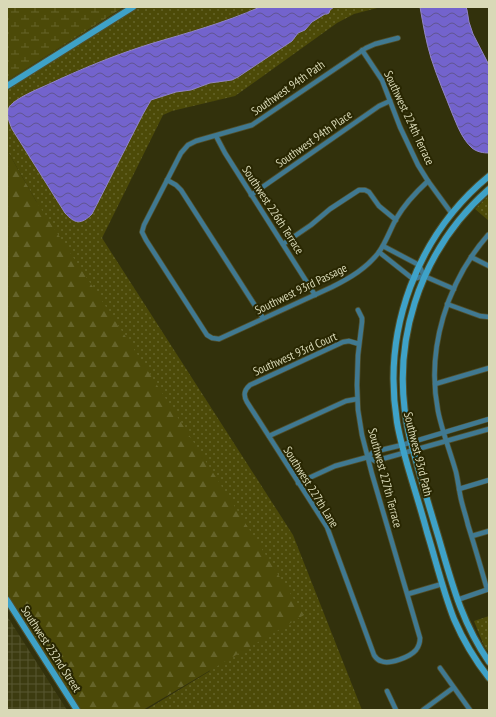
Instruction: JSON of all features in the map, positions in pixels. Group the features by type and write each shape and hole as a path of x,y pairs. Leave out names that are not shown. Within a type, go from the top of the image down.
{"street":[{"path":"7,86 133,7"},
{"name":"Southwest 94th Path","path":"212,338 206,334 142,232 144,225 181,153 185,147 196,141 252,125 362,50 375,44 398,38"},
{"name":"Southwest 224th Terrace","path":"362,50 380,77 418,166 452,214"},
{"name":"Southwest 94th Place","path":"251,195 379,106 390,101"},
{"name":"Southwest 226th Terrace","path":"216,136 251,195 315,295"},
{"name":"Southwest 93rd Path","path":"489,176 468,195 452,214 435,237 419,265 401,314 397,332 393,377 394,399 402,445 442,584 460,632 470,651 489,678"},
{"path":"167,180 181,190 263,318"},
{"name":"Southwest 93rd Passage","path":"212,338 220,338 315,295 354,275 366,266 379,252 396,220 411,199 428,181"},
{"name":"Southwest 93rd Path","path":"489,188 456,224 440,246 424,276 410,316 403,360 404,405 413,450 457,600 472,635 489,662"},
{"path":"283,244 358,190 365,190 370,193 377,204 396,220"},
{"path":"457,600 488,589 461,499 455,468 438,410 435,384 435,363 441,324 447,304 471,257 488,235"},
{"path":"383,246 419,265 424,276"},
{"path":"379,252 413,279 424,276 454,289"},
{"path":"471,257 489,266"},
{"path":"447,304 480,316 489,317"},
{"name":"Southwest 227th Terrace","path":"358,310 362,319 359,344 357,399 362,435 420,637 418,647"},
{"name":"Southwest 93rd Court","path":"245,393 250,385 343,342 359,344"},
{"path":"435,384 489,368"},
{"name":"Southwest 227th Lane","path":"245,393 246,399 268,436 327,527 376,658 380,661 387,662 404,658 413,653 418,647"},
{"path":"268,436 346,401 357,399"},
{"path":"298,482 335,466 368,457 373,452 402,445 489,419"},
{"path":"368,457 375,461 489,429"},
{"path":"459,489 489,480"},
{"path":"472,536 489,531"},
{"path":"408,594 442,584"},
{"name":"Southwest 232nd Street","path":"7,600 77,710"},
{"path":"440,668 470,710"},
{"path":"423,710 453,688"},
{"path":"387,691 396,710"}],"shaded area":[{"path":"7,616 67,710 7,710"}],"green space":[{"path":"7,7 124,7 7,81"},
{"path":"138,7 260,7 208,27 126,52 76,71 38,89 19,99 13,104 8,114 12,129 65,213 70,218 78,222 88,218 151,100 176,92 191,90 210,83 232,80 243,74 295,37 320,16 330,12 330,10 334,7 381,7 354,14 337,23 235,96 172,111 163,115 102,238 293,535 362,710 146,710 210,671 36,201 7,150 7,89"},
{"path":"7,150 36,201 141,360 304,615 143,710 81,710 7,594"},
{"path":"489,195 489,221 475,209"},
{"path":"489,616 489,653 484,646 474,621"}],"water":[{"path":"260,7 334,7 329,13 312,22 305,30 298,33 292,41 238,77 232,80 210,83 191,90 176,92 151,100 92,214 85,220 78,222 69,217 12,129 8,114 10,106 27,94 98,63 137,48 219,23"},
{"path":"420,7 466,7 473,34 489,65 489,153 480,152 472,148 465,140 458,127 431,58"}]}
